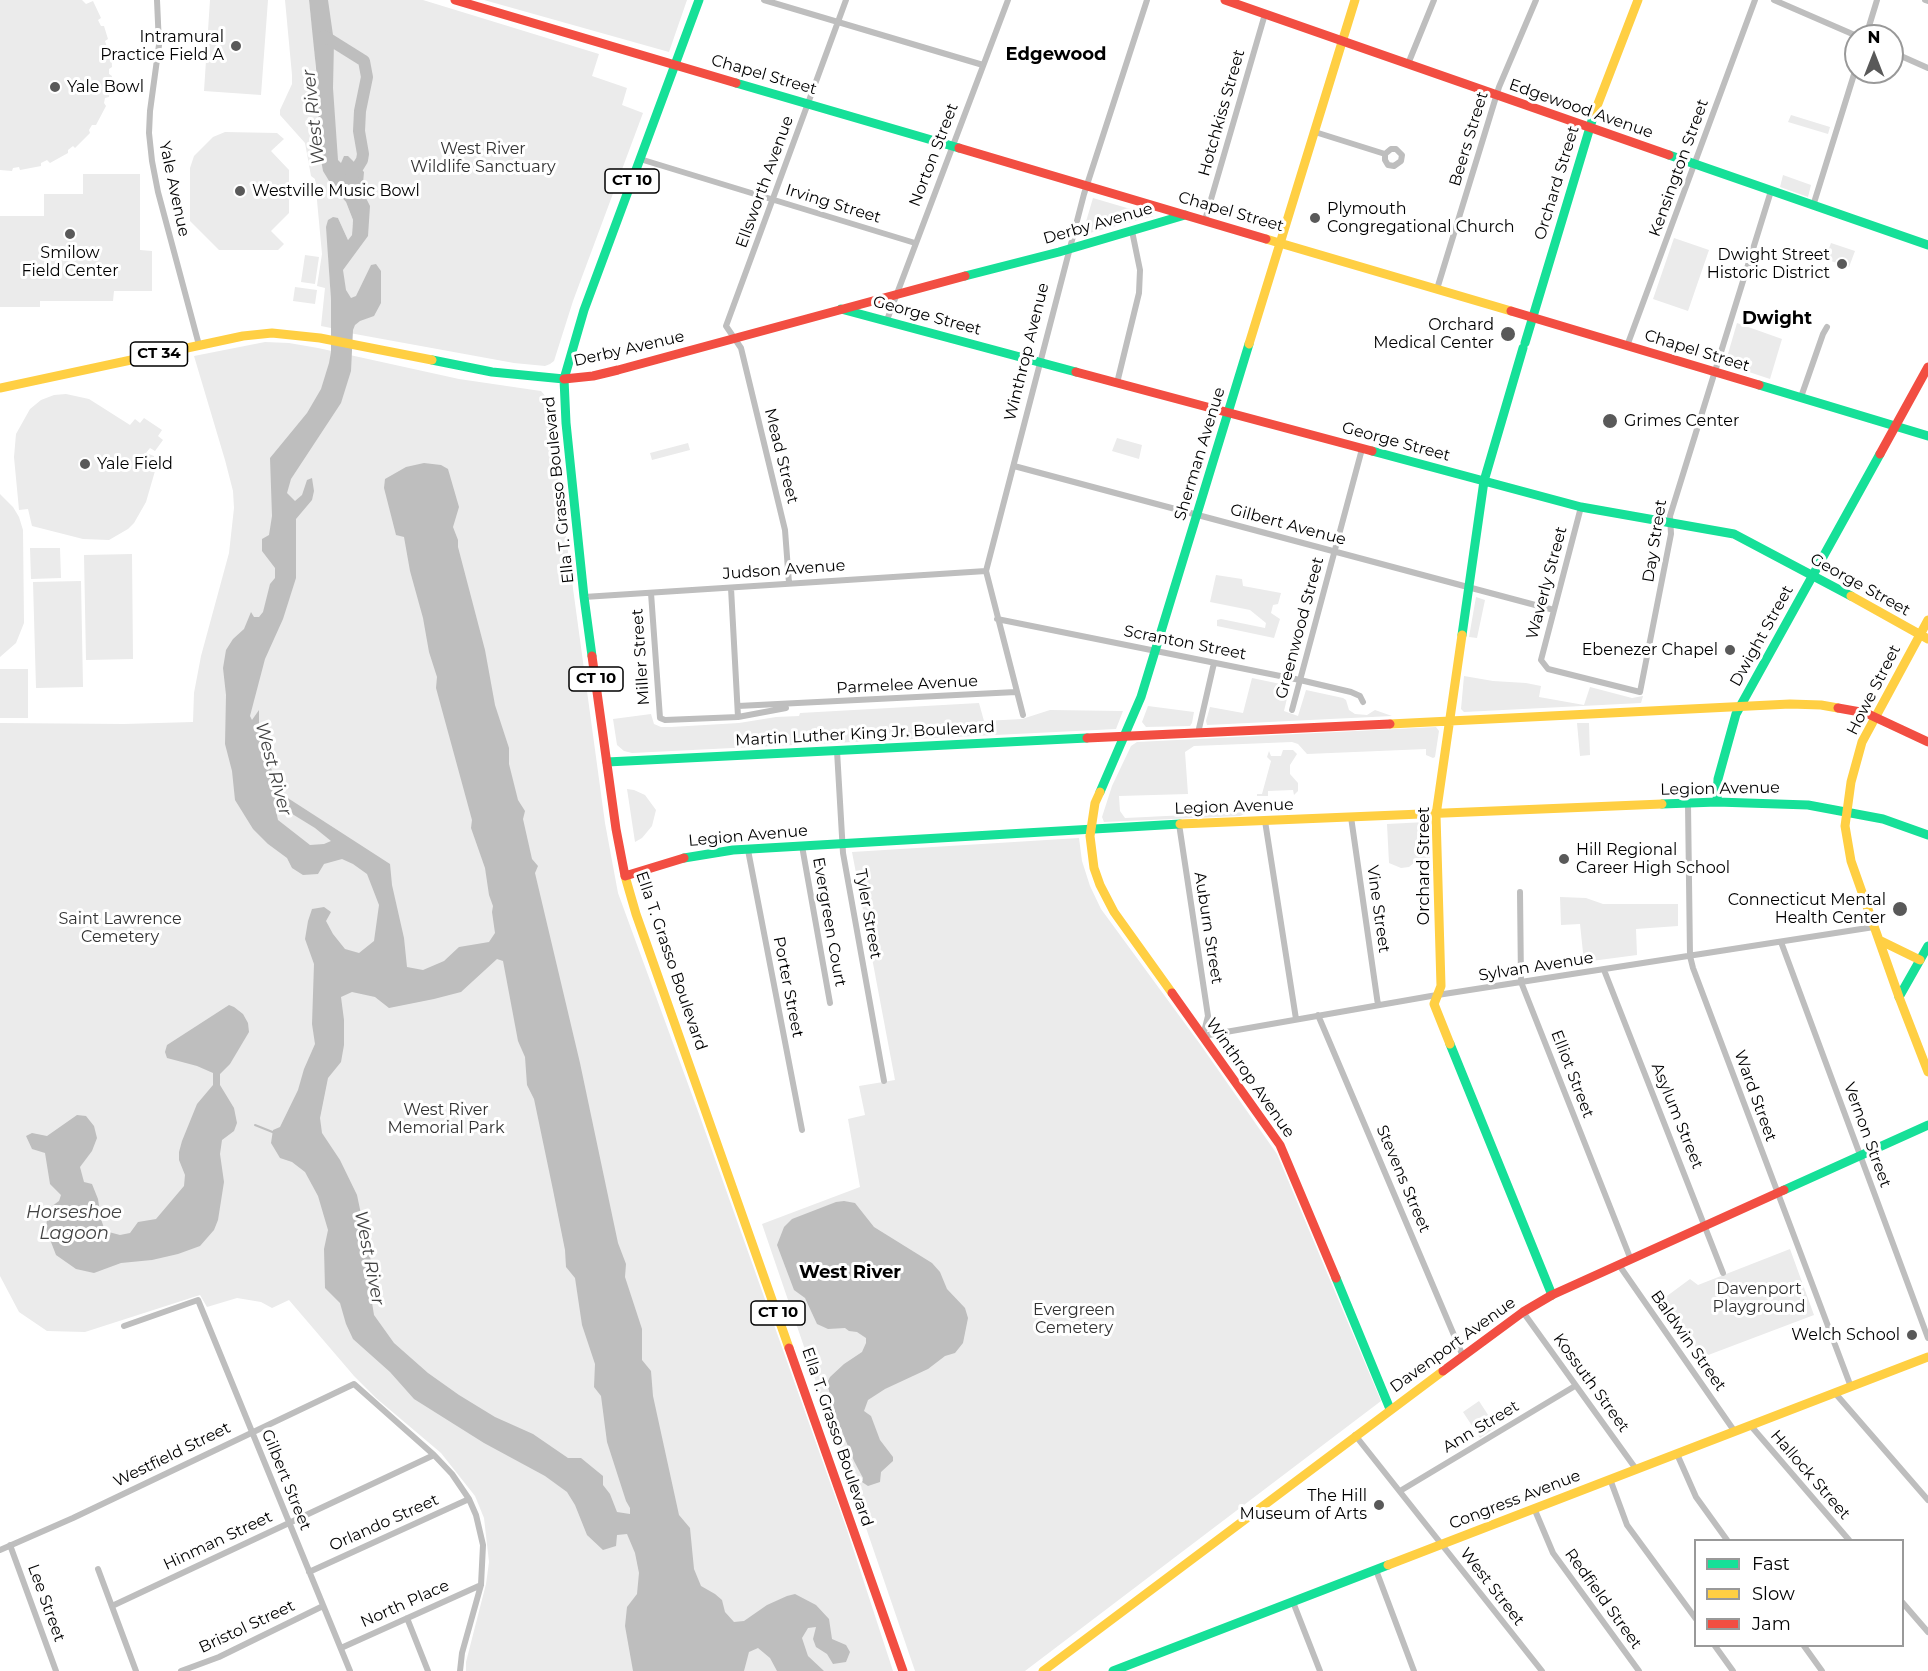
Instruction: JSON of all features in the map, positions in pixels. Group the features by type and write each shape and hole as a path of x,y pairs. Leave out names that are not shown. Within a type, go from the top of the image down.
{"main road":[{"name":"Chapel Street","path":"455,0 1280,242 1928,436"},
{"name":"Ella T. Grasso Boulevard","path":"699,0 584,310 564,379 566,423 584,597 616,830 625,876 636,914 903,1671"},
{"name":"Edgewood Avenue","path":"1225,0 1928,245"},
{"name":"Sherman Avenue","path":"1114,912 1094,868 1091,828 1095,803 1141,697 1355,0"},
{"name":"Orchard Street","path":"1552,1295 1434,1004 1441,986 1437,814 1484,481 1589,128 1638,0"},
{"name":"Derby Avenue","path":"0,388 243,336 272,333 320,338 492,372 564,379 618,370 897,293 1069,249 1185,215"},
{"name":"George Street","path":"841,309 1581,507 1734,534 1924,637"},
{"name":"Dwight Street","path":"1717,802 1717,783 1722,763 1731,730 1741,706 1928,367"},
{"name":"Howe Street","path":"1928,620 1924,637 1875,716 1862,742 1851,782 1845,826 1851,861 1928,1072"},
{"name":"Martin Luther King Jr. Boulevard","path":"607,762 1741,706 1821,705 1857,710 1875,716 1928,742"},
{"name":"Legion Avenue","path":"625,876 681,858 842,843 1091,828 1717,802 1808,805 1883,819 1912,828 1928,836"},
{"name":"Winthrop Avenue","path":"1114,912 1280,1145 1390,1409"},
{"path":"1879,940 1920,960"},
{"path":"1899,997 1928,946"},
{"name":"Davenport Avenue","path":"1043,1671 1462,1354 1523,1312 1552,1295 1928,1125"},
{"name":"Congress Avenue","path":"1113,1671 1928,1357"}],"street":[{"name":"Yale Avenue","path":"157,0 159,45 150,111 151,154 158,192 199,345"},
{"path":"764,0 983,65"},
{"name":"Ellsworth Avenue","path":"734,338 726,326 846,0"},
{"name":"Norton Street","path":"887,320 1008,0"},
{"name":"Winthrop Avenue","path":"1023,715 986,571 1087,185 1147,0"},
{"path":"1408,64 1434,0"},
{"name":"Beers Street","path":"1437,289 1496,95 1536,0"},
{"name":"Kensington Street","path":"1627,346 1755,0"},
{"path":"1774,0 1844,30"},
{"path":"1870,24 1877,0"},
{"name":"Hotchkiss Street","path":"1205,220 1265,14"},
{"path":"1904,57 1928,68"},
{"path":"1813,206 1851,84"},
{"path":"1315,132 1385,154"},
{"name":"Irving Street","path":"640,159 915,243"},
{"name":"Day Street","path":"1544,666 1548,669 1640,692 1671,534 1670,516 1771,191"},
{"path":"1117,383 1139,293 1140,270 1132,231"},
{"path":"1801,397 1827,327"},
{"name":"Mead Street","path":"734,338 741,348 785,530 789,583"},
{"name":"Greenwood Street","path":"1292,710 1362,449"},
{"name":"Gilbert Avenue","path":"1014,466 1554,610"},
{"name":"Waverly Street","path":"1544,666 1541,660 1581,507"},
{"name":"Judson Avenue","path":"584,597 986,571"},
{"path":"731,588 738,717"},
{"name":"Miller Street","path":"651,593 660,718"},
{"name":"Scranton Street","path":"997,619 1300,680 1351,692 1360,696 1363,702"},
{"path":"1198,733 1214,663"},
{"name":"Parmelee Avenue","path":"738,706 798,705 1016,692"},
{"name":"Parmelee Avenue","path":"660,718 665,720 738,717 798,705"},
{"name":"Tyler Street","path":"837,751 842,843 884,1081"},
{"name":"Ward Street","path":"1688,804 1690,956 1693,968 1851,1387"},
{"name":"Vine Street","path":"1352,817 1378,1005"},
{"path":"1265,821 1296,1019"},
{"name":"Auburn Street","path":"1179,824 1208,1016 1203,1036"},
{"name":"Evergreen Court","path":"802,846 830,1003"},
{"name":"Porter Street","path":"748,850 802,1130"},
{"name":"Elliot Street","path":"1520,892 1521,982 1631,1260"},
{"name":"Sylvan Avenue","path":"1203,1036 1438,995 1874,927"},
{"name":"Vernon Street","path":"1781,942 1928,1338"},
{"name":"Asylum Street","path":"1604,970 1723,1274"},
{"name":"Stevens Street","path":"1318,1015 1462,1354"},
{"name":"Baldwin Street","path":"1619,1265 1735,1432"},
{"name":"Gilbert Street","path":"124,1326 198,1300 350,1671"},
{"name":"Kossuth Street","path":"1523,1312 1636,1469"},
{"name":"Westfield Street","path":"4,1548 73,1518 354,1384 434,1455"},
{"name":"Ann Street","path":"1400,1491 1575,1386"},
{"path":"1835,1393 1928,1500"},
{"name":"Hallock Street","path":"1751,1426 1848,1539"},
{"name":"West Street","path":"1355,1435 1542,1671"},
{"path":"1677,1454 1696,1497 1726,1539"},
{"path":"434,1455 452,1474 469,1499 480,1528 483,1545 481,1586 462,1653 460,1671"},
{"name":"Hinman Street","path":"112,1606 434,1455"},
{"path":"1611,1479 1627,1524 1694,1618"},
{"name":"Orlando Street","path":"309,1572 469,1499"},
{"name":"Redfield Street","path":"1534,1509 1552,1553 1639,1671"},
{"name":"Lee Street","path":"0,1541 56,1671"},
{"path":"98,1569 136,1671"},
{"path":"1376,1570 1414,1671"},
{"name":"North Place","path":"341,1648 481,1586"},
{"path":"1293,1602 1320,1671"},
{"path":"1904,1604 1928,1632"},
{"name":"Bristol Street","path":"182,1671 219,1657 323,1606"},
{"path":"407,1618 428,1671"},
{"path":"1716,1647 1733,1671"},
{"path":"1805,1647 1822,1671"}],"green space":[{"name":"Yale Bowl","path":"0,0 82,0 86,4 93,1 101,18 98,20 101,26 104,26 108,39 105,41 107,47 111,47 112,67 109,69 109,74 112,76 109,97 105,98 106,106 96,125 92,125 89,130 90,133 75,148 73,146 68,153 50,163 47,160 41,163 41,166 20,170 19,167 13,168 12,171 0,170"},
{"name":"Intramural Practice Field A","path":"210,0 268,0 261,95 204,91"},
{"path":"285,0 309,0 319,114 334,189 346,202 353,220 352,235 348,240 338,218 328,249 331,328 321,326 325,288 317,286 322,254 315,179 311,176 305,143 280,115 280,110 292,84"},
{"name":"West River Wildlife Sanctuary","path":"319,0 423,0 599,54 592,76 627,88 622,105 643,113 573,301 554,361 550,364 545,366 514,363 344,332 337,277 358,236 361,211 333,164"},
{"path":"484,0 687,0 669,52"},
{"path":"1791,115 1830,127 1828,134 1788,122"},
{"name":"Westville Music Bowl","path":"225,132 277,133 284,139 271,151 289,170 289,213 271,231 284,244 278,250 219,250 190,221 190,168 194,156 213,137"},
{"name":"Smilow Field Center","path":"83,174 140,174 140,250 152,251 152,291 114,291 113,301 40,301 40,307 0,307 0,216 44,216 44,194 83,194"},
{"path":"1783,175 1811,185 1808,197 1780,187"},
{"path":"1093,198 1154,216 1082,235"},
{"path":"1674,238 1709,250 1688,311 1653,299"},
{"path":"1831,243 1855,251 1849,267 1825,259"},
{"path":"305,255 319,257 315,284 301,282"},
{"path":"295,287 317,290 315,304 293,301"},
{"path":"1737,323 1782,339 1770,379 1725,364"},
{"name":"West River Memorial Park","path":"265,342 318,348 459,379 541,391 547,398 605,823 618,893 847,1530 893,1671 466,1671 466,1662 486,1584 489,1562 484,1518 475,1496 441,1453 376,1398 354,1376 289,1300 272,1308 261,1302 237,1298 207,1307 200,1295 85,1332 47,1331 19,1312 0,1276 0,723 193,722 194,693 201,656 229,553 234,508 233,491 225,460 194,356"},
{"name":"Yale Field","path":"66,394 89,399 130,425 135,419 140,423 144,418 162,430 158,436 163,440 155,451 150,448 146,453 154,456 155,471 146,502 134,523 109,540 83,539 32,526 28,509 19,510 14,457 16,434 30,409 41,400 54,395"},
{"path":"1117,438 1142,445 1139,459 1112,451"},
{"path":"688,443 690,450 652,460 650,453"},
{"path":"0,494 13,507 23,530 24,623 16,643 0,657"},
{"path":"30,548 60,548 61,578 31,579"},
{"path":"132,554 133,659 86,660 84,555"},
{"path":"1216,575 1242,579 1243,586 1281,593 1278,604 1273,605 1271,613 1280,619 1274,638 1217,626 1217,620 1221,619 1265,628 1266,623 1250,610 1210,602"},
{"path":"81,581 83,687 36,688 33,582"},
{"path":"1476,597 1485,600 1477,638 1469,637"},
{"path":"0,669 28,669 28,718 0,718"},
{"path":"1464,676 1541,686 1539,697 1584,705 1590,687 1632,698 1643,696 1641,703 1464,712 1461,709"},
{"path":"1252,678 1290,686 1284,711 1298,716 1306,690 1343,698 1349,710 1355,714 1367,715 1375,710 1392,716 1207,725 1210,707 1243,713"},
{"path":"979,703 984,721 1022,719 1050,710 1123,711 1116,729 632,753 624,751 617,745 613,719 651,714 654,724 671,727 739,723 799,716 800,713"},
{"path":"1148,706 1194,712 1192,723 1190,726 1146,727 1142,722"},
{"path":"1577,723 1589,723 1590,755 1580,756"},
{"path":"1436,727 1439,731 1433,758 1426,755 1426,749 1307,754 1298,744 1292,742 1194,746 1185,752 1188,794 1119,796 1120,811 1125,818 1249,812 1240,816 1104,822 1102,817 1112,786 1131,746 1137,742"},
{"path":"1283,750 1293,750 1297,754 1290,765 1290,774 1298,783 1298,791 1294,795 1293,790 1268,791 1268,796 1257,796 1257,794 1262,794 1271,761 1267,757 1269,751 1271,756 1281,756"},
{"path":"627,789 645,795 656,810 652,826 642,838 635,842"},
{"path":"1428,823 1431,882 1422,876 1422,863 1416,861 1409,867 1401,868 1389,863 1387,824"},
{"name":"Evergreen Cemetery","path":"1079,838 1082,861 1101,909 1277,1154 1381,1401 1025,1671 915,1671 762,1224 860,1187 848,1119 865,1115 859,1086 895,1080 852,852"},
{"path":"1560,897 1586,898 1603,904 1678,904 1678,926 1636,929 1637,955 1584,962 1580,924 1561,925"},
{"name":"Davenport Playground","path":"1790,1249 1814,1315 1703,1357 1663,1303 1657,1298 1649,1297 1661,1289 1667,1296 1690,1279 1698,1285"},
{"path":"1479,1401 1496,1427 1480,1438 1463,1412"}],"water":[{"path":"309,0 328,0 334,42 333,88 338,160 341,163 344,156 348,156 364,172 365,196 370,206 368,236 343,270 346,290 351,298 356,296 371,265 376,264 381,271 381,303 374,316 355,325 351,371 341,403 291,479 287,493 295,501 302,495 307,480 312,478 314,491 312,500 296,519 296,578 283,619 265,659 250,716 252,720 259,710 259,739 280,793 390,864 407,967 423,970 444,961 459,947 489,942 495,933 493,906 485,868 471,828 472,820 436,688 437,677 429,652 404,537 396,535 384,488 385,479 406,467 424,463 441,465 448,469 459,507 453,527 485,650 495,705 509,748 509,764 518,800 525,811 523,819 532,859 538,866 535,873 580,1063 618,1243 626,1264 625,1277 642,1329 642,1360 651,1371 653,1396 679,1515 690,1528 694,1569 701,1586 722,1600 725,1612 734,1622 744,1621 767,1605 795,1594 816,1605 829,1619 832,1639 846,1645 850,1652 846,1662 833,1664 827,1654 816,1647 813,1639 816,1627 808,1628 802,1638 808,1656 824,1671 777,1671 770,1658 758,1648 749,1652 744,1671 633,1671 625,1626 627,1607 637,1594 639,1573 635,1553 627,1534 617,1535 616,1546 603,1550 587,1535 567,1492 545,1476 484,1443 414,1399 390,1372 353,1339 340,1303 325,1288 324,1249 328,1230 318,1196 305,1172 292,1162 280,1158 271,1143 273,1130 280,1127 298,1090 315,1044 312,1024 314,964 305,939 312,909 324,907 331,912 326,921 333,934 345,949 359,953 374,941 379,905 367,874 353,864 342,859 324,864 318,874 303,875 292,868 287,858 253,829 235,800 232,771 225,744 226,695 223,668 226,650 233,639 244,629 251,612 254,617 259,617 263,612 270,584 275,578 275,568 262,551 262,539 269,535 272,516 270,458 307,413 321,389 329,363 331,300 326,227 328,220 333,217 338,218 348,240 352,235 353,220 346,202 334,189 323,171 320,154 317,78","holes":["276,804 315,828 331,841 310,845 278,820","497,959 503,961 518,1041 525,1057 527,1085 534,1099 565,1250 566,1267 575,1278 582,1325 595,1364 594,1387 601,1396 607,1442 630,1508 630,1514 617,1512 610,1494 603,1485 603,1476 581,1458 568,1458 533,1434 495,1417 459,1395 428,1373 394,1343 374,1315 369,1284 373,1271 357,1195 340,1160 322,1133 320,1118 328,1078 341,1062 344,1045 341,997 352,992 375,997 389,1008 434,999 461,992"]},
{"name":"Horseshoe Lagoon","path":"229,1005 243,1014 248,1023 249,1032 230,1064 220,1074 220,1085 234,1108 237,1123 234,1131 222,1140 220,1154 224,1182 218,1220 214,1230 200,1246 178,1254 152,1260 121,1263 94,1273 76,1269 56,1255 46,1229 48,1209 59,1201 61,1195 50,1184 45,1153 32,1149 26,1136 32,1133 47,1136 77,1115 86,1116 94,1126 97,1138 92,1151 80,1167 84,1182 92,1184 98,1199 105,1231 120,1235 130,1233 138,1222 156,1219 184,1186 185,1175 179,1160 182,1141 197,1104 213,1085 213,1073 167,1058 165,1052 167,1045"},
{"path":"844,1201 855,1203 874,1227 932,1263 940,1272 947,1289 965,1308 968,1318 963,1343 955,1353 945,1356 928,1369 885,1389 868,1400 864,1411 871,1416 880,1440 893,1457 893,1461 881,1472 880,1482 868,1486 862,1482 863,1478 835,1414 827,1383 844,1364 862,1352 866,1338 845,1328 828,1329 817,1324 805,1298 794,1290 777,1245 784,1227 792,1219"}],"waterway":[{"path":"324,36 364,61 367,77 360,111 359,131 363,154 351,178"},
{"path":"255,1125 275,1133"}],"traffic: fast":[{"path":"564,379 584,310 699,0"},
{"path":"736,83 959,148"},
{"path":"1525,343 1594,114"},
{"path":"1669,155 1928,245"},
{"path":"965,276 1059,252 1185,215"},
{"path":"841,309 1076,372"},
{"path":"1100,792 1141,697 1249,344"},
{"path":"1462,635 1484,481 1523,348"},
{"path":"432,360 492,372 564,379 566,423 592,656"},
{"path":"1759,385 1928,436"},
{"path":"1372,451 1581,507 1734,534 1851,596"},
{"path":"1717,802 1718,779 1736,714 1880,454"},
{"path":"607,762 1087,738"},
{"path":"1662,804 1717,802 1808,805 1883,819 1928,835"},
{"path":"684,858 733,850 1180,824"},
{"path":"1899,997 1928,946"},
{"path":"1450,1044 1552,1295"},
{"path":"1784,1190 1928,1125"},
{"path":"1336,1278 1390,1409"},
{"path":"1113,1671 1388,1565"}],"traffic: slow":[{"path":"1249,344 1355,0"},
{"path":"1594,114 1638,0"},
{"path":"1266,239 1511,311"},
{"path":"0,388 243,336 272,333 320,338 432,360"},
{"path":"1851,596 1928,639"},
{"path":"1928,620 1862,742 1851,782 1845,826 1851,861 1928,1072"},
{"path":"1450,1044 1434,1004 1441,986 1436,815 1462,635"},
{"path":"1390,724 1790,704 1838,708"},
{"path":"1100,792 1095,803 1090,836 1094,868 1100,885 1114,912 1172,993"},
{"path":"1180,824 1662,804"},
{"path":"625,876 636,914 789,1348"},
{"path":"1879,940 1920,960"},
{"path":"1388,1565 1928,1357"},
{"path":"1043,1671 1443,1371"}],"traffic: jam":[{"path":"455,0 736,83"},
{"path":"1225,0 1669,155"},
{"path":"959,148 1266,239"},
{"path":"564,379 593,376 618,370 965,276"},
{"path":"1511,311 1759,385"},
{"path":"1880,454 1928,367"},
{"path":"1076,372 1372,451"},
{"path":"592,656 616,829 625,876 684,858"},
{"path":"1838,708 1866,713 1928,742"},
{"path":"1087,738 1390,724"},
{"path":"1172,993 1280,1145 1336,1278"},
{"path":"1443,1371 1523,1312 1552,1295 1784,1190"},
{"path":"789,1348 903,1671"}],"place":[{"name":"Intramural Practice Field A","path":"236,46"},
{"name":"Yale Bowl","path":"55,87"},
{"name":"Westville Music Bowl","path":"240,191"},
{"name":"Plymouth Congregational Church","path":"1315,218"},
{"name":"Smilow Field Center","path":"70,234"},
{"name":"Dwight Street Historic District","path":"1842,264"},
{"name":"Orchard Medical Center","path":"1508,334"},
{"name":"Grimes Center","path":"1610,421"},
{"name":"Yale Field","path":"85,464"},
{"name":"Ebenezer Chapel","path":"1730,650"},
{"name":"Hill Regional Career High School","path":"1564,859"},
{"name":"Connecticut Mental Health Center","path":"1900,909"},
{"name":"Welch School","path":"1912,1335"},
{"name":"The Hill Museum of Arts","path":"1379,1505"}],"district":[{"name":"Edgewood","path":"1056,55"},
{"name":"Dwight","path":"1777,319"},
{"name":"West River","path":"850,1273"}],"park label":[{"name":"Saint Lawrence Cemetery","path":"120,928"}]}
